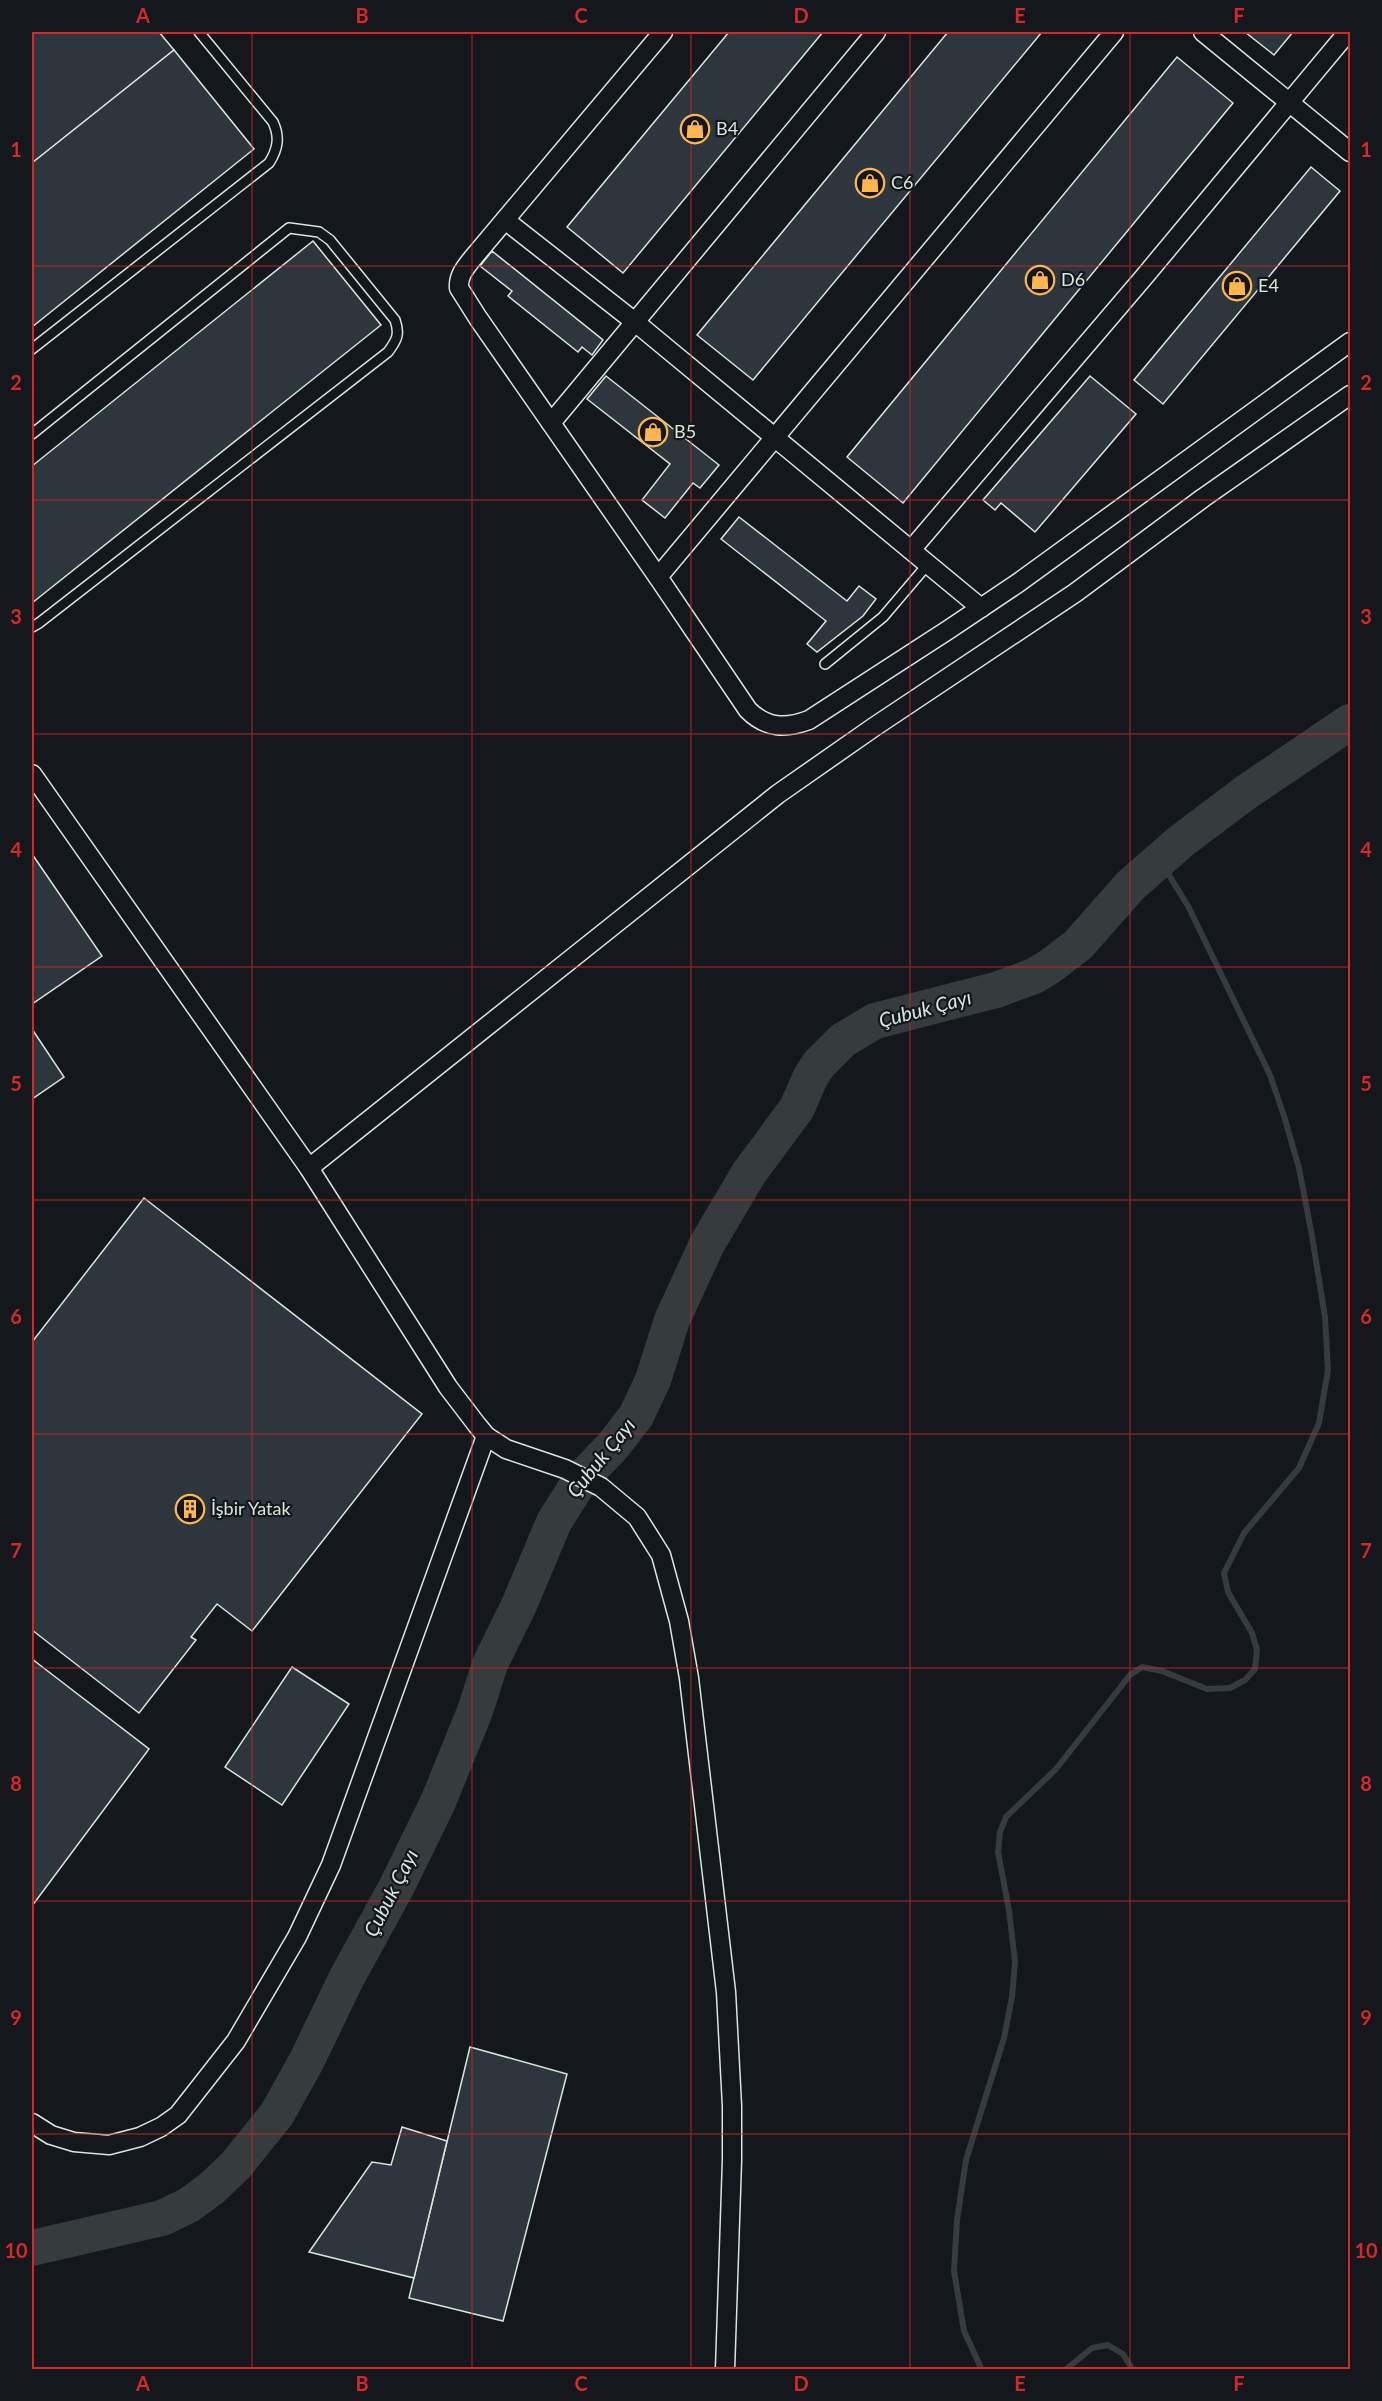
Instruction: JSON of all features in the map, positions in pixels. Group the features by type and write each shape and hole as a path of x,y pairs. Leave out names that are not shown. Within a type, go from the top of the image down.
{"street":[{"path":"663,32 463,271 459,277 459,288 477,318 748,710 762,722 783,727 809,720 981,608 1151,488 1350,342"},
{"path":"551,423 876,32"},
{"path":"658,577 1114,32"},
{"path":"1203,32 1350,152"},
{"path":"911,550 1348,32"},
{"path":"505,220 635,322 981,608"},
{"path":"309,1168 778,794 1075,593 1203,498 1350,395"},
{"path":"32,774 309,1168 448,1387 486,1436 506,1449 565,1469 601,1487 637,1517 661,1555 679,1621 689,1678 722,1950 729,2032 731,2244 724,2370"},
{"path":"32,2126 74,2142 109,2145 140,2137 161,2127 178,2115 236,2041 297,1937 331,1865 486,1436"}],"lane":[{"path":"32,349 269,163 274,155 278,138 273,122 199,32"},
{"path":"32,434 289,228 319,231 330,240 395,320 399,330 397,340 388,352 32,627"},
{"path":"825,664 883,617 928,564"}],"building":[{"path":"32,32 159,32 174,50 32,163"},
{"name":"B4","path":"729,32 823,32 623,273 567,227"},
{"name":"C6","path":"948,32 1042,32 753,380 697,335"},
{"path":"1245,32 1293,32 1274,55"},
{"path":"174,50 254,149 32,327 32,163"},
{"name":"D6","path":"1177,57 1233,103 903,503 847,457"},
{"name":"E4","path":"1311,167 1340,191 1163,404 1134,380"},
{"path":"313,241 381,325 32,603 32,466"},
{"path":"492,251 603,340 592,355 582,347 578,352 508,296 512,291 480,266"},
{"name":"B5","path":"606,376 719,465 700,488 693,483 665,518 642,500 670,464 587,399"},
{"path":"1090,376 1136,414 1035,532 1001,503 995,510 983,500"},
{"path":"739,517 847,601 859,586 876,599 863,616 817,652 807,644 826,621 721,539"},
{"path":"32,854 102,956 32,1004"},
{"path":"32,1029 64,1077 32,1099"},
{"name":"İşbir Yatak","path":"144,1198 422,1414 252,1631 217,1604 191,1637 196,1640 139,1713 32,1630 32,1342"},
{"path":"32,1659 149,1749 32,1906"},
{"path":"292,1667 349,1704 282,1805 225,1767"},
{"path":"470,2047 567,2074 503,2321 409,2298"},
{"path":"402,2127 447,2141 414,2278 309,2252 372,2162 391,2165"}],"waterway":[{"name":"Çubuk Çayı","path":"32,2248 162,2218 189,2205 212,2188 236,2165 277,2114 307,2060 346,1979 397,1886 438,1802 475,1711 490,1664 519,1605 554,1522 581,1479 612,1447 636,1416 653,1380 672,1320 707,1244 749,1173 797,1108 819,1064 843,1040 875,1021 996,990 1034,976 1049,967 1078,945 1130,886 1180,842 1245,793 1350,722"},
{"path":"982,2370 964,2331 954,2271 957,2220 966,2160 1004,2038 1012,1997 1015,1962 1009,1910 998,1852 1000,1832 1006,1817 1056,1769 1130,1675 1142,1667 1162,1671 1207,1689 1230,1688 1245,1680 1255,1669 1257,1650 1252,1633 1228,1592 1224,1573 1244,1533 1299,1468 1319,1423 1328,1370 1325,1317 1312,1236 1299,1168 1284,1116 1270,1075 1188,906 1159,859"},
{"path":"1065,2370 1092,2348 1108,2345 1123,2354 1133,2370"}],"place":[{"name":"B4","path":"695,129"},
{"name":"C6","path":"870,183"},
{"name":"D6","path":"1040,280"},
{"name":"E4","path":"1237,286"},
{"name":"B5","path":"653,432"},
{"name":"İşbir Yatak","path":"190,1509"}]}
